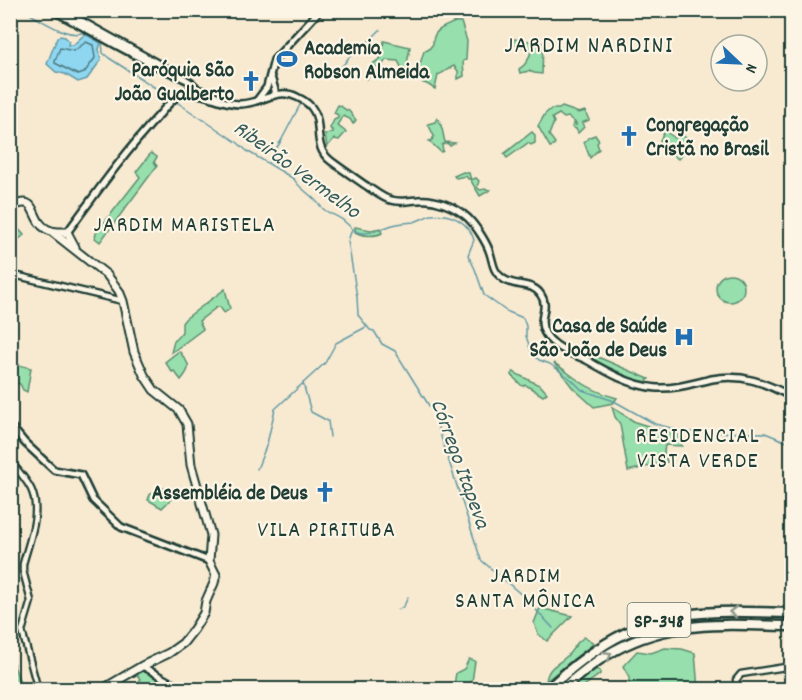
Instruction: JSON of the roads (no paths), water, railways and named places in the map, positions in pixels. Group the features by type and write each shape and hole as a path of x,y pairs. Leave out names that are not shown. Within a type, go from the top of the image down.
{"highway":[{"name":"SP-348","path":"548,690 591,653 613,638 659,620 681,615 719,612 792,613"},
{"name":"SP-348","path":"561,690 604,656 662,631 704,625 792,627"}],"main road":[{"path":"51,10 188,81 195,90 231,103 247,104 261,97 284,93"},
{"path":"62,10 164,66 175,75"},
{"path":"261,97 267,87 274,60 320,10"},
{"path":"270,75 275,94"},
{"path":"267,87 274,87 301,98 313,109 319,122 319,144 324,155 388,200 400,202 433,200 452,207 466,216 486,245 495,269 501,277 512,284 535,288 540,292 545,303 542,324 549,339 624,379 668,386 718,375 742,375 765,381 792,395"},
{"path":"64,237 147,128 175,98 183,92 195,90 231,103"},
{"path":"10,207 29,204 40,224 64,237 110,278 119,291 134,352 144,375 153,390 179,410 187,424 191,465 211,535 209,561 216,579 203,615 194,629 183,643 169,653 101,690"},
{"path":"10,424 54,470 81,476 93,500 121,527 209,561"},
{"path":"95,690 125,673 143,667"}],"street":[{"path":"10,274 123,301"},
{"path":"10,461 30,488 35,503 33,525 23,564 31,601 22,632 38,690"},
{"path":"737,690 736,680 741,674 792,666"},
{"path":"143,667 189,690"}],"water":[{"path":"85,34 101,43 99,49 101,60 87,79 78,82 65,74 56,72 47,64 57,38 65,37 69,41 68,45 73,45"}],"waterway":[{"name":"Ribeirão Vermelho","path":"30,14 64,31 78,34 85,32 102,41 103,53 109,58 171,98"},
{"path":"332,74 380,30"},
{"name":"Ribeirão Vermelho","path":"175,101 247,151 294,179 324,210 342,219 358,232 371,232 438,214 452,217 463,223 474,240 468,255 484,295 506,311 523,318 532,354 539,360 550,364 582,390 614,401 655,424 687,432 765,433 792,444"},
{"path":"269,162 301,103"},
{"name":"Córrego Itapeva","path":"352,229 348,241 358,315 370,330 374,331 382,344 395,351 433,412 481,560 523,596 553,628"},
{"path":"257,469 267,444 275,409 325,363 336,343 366,327"},
{"path":"303,383 311,412 328,421 330,437"},
{"path":"398,610 404,606 408,597"}],"place":[{"name":"Academia Robson Almeida","path":"287,59"},
{"name":"Paróquia São João Gualberto","path":"251,81"},
{"name":"Congregação Cristã no Brasil","path":"629,136"},
{"name":"Casa de Saúde São João de Deus","path":"684,337"},
{"name":"Assembléia de Deus","path":"325,492"}],"district":[{"name":"JARDIM NARDINI","path":"589,44"},
{"name":"JARDIM MARISTELA","path":"185,223"},
{"name":"RESIDENCIAL VISTA VERDE","path":"698,446"},
{"name":"VILA PIRITUBA","path":"327,528"},
{"name":"JARDIM SANTA MÔNICA","path":"526,586"}]}
